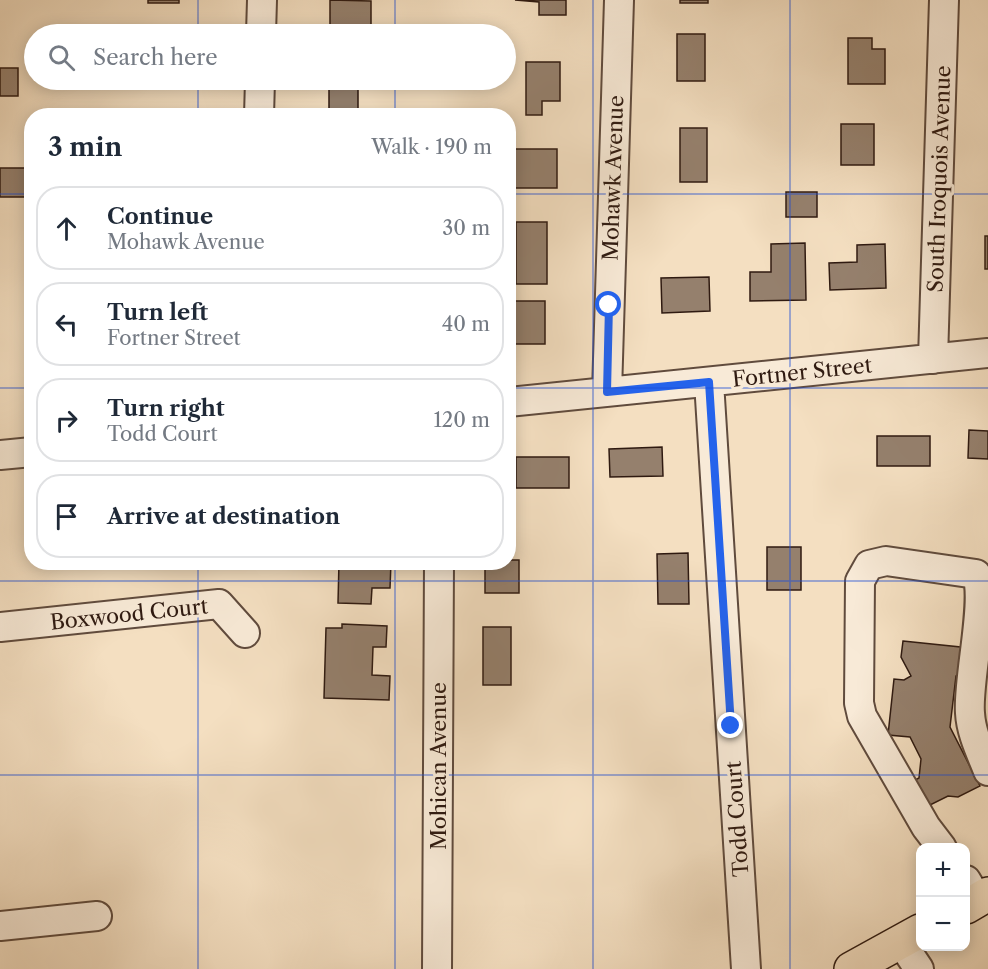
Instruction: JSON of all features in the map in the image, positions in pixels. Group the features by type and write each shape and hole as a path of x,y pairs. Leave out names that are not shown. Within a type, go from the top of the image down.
{"main road":[{"path":"851,969 911,936"}],"street":[{"path":"261,24 262,0"},
{"name":"Mohawk Avenue","path":"607,392 619,0"},
{"name":"South Iroquois Avenue","path":"933,359 945,0"},
{"path":"259,108 260,90"},
{"name":"Fortner Street","path":"516,401 988,353"},
{"name":"Todd Court","path":"709,382 746,969"},
{"path":"0,455 24,453"},
{"path":"938,843 926,827 862,716 859,703 860,581 869,565 886,561 976,574 982,579 983,636 970,695 970,714 988,771"},
{"name":"Mohican Avenue","path":"437,969 439,570"},
{"name":"Boxwood Court","path":"0,627 219,604 245,633"},
{"path":"0,926 97,916"},
{"path":"911,936 919,969"}],"building":[{"path":"148,0 179,0 179,3 148,3"},
{"path":"330,0 371,1 371,24 330,24"},
{"path":"515,0 566,0 566,15 539,15 539,2"},
{"path":"680,0 708,0 708,3 680,3"},
{"path":"677,34 705,34 705,81 677,81"},
{"path":"848,38 872,38 872,49 885,49 885,84 848,84"},
{"path":"526,62 560,62 560,101 542,101 542,115 526,115"},
{"path":"0,68 18,68 18,96 0,96"},
{"path":"329,90 358,90 358,108 329,108"},
{"path":"841,124 874,124 874,165 841,165"},
{"path":"680,128 707,128 707,182 680,182"},
{"path":"516,149 557,149 557,188 516,188"},
{"path":"0,168 24,168 24,197 0,197"},
{"path":"786,192 817,192 817,217 786,217"},
{"path":"516,222 547,222 547,284 516,284"},
{"path":"985,236 988,236 988,269 985,269"},
{"path":"805,243 806,300 750,301 750,272 771,272 771,244"},
{"path":"885,244 886,288 830,290 829,263 857,262 857,245"},
{"path":"709,277 710,311 662,313 661,278"},
{"path":"516,301 545,301 545,344 516,344"},
{"path":"969,430 988,431 988,459 968,458"},
{"path":"877,436 930,436 930,466 877,466"},
{"path":"662,447 663,476 610,477 609,449"},
{"path":"516,457 569,457 569,488 516,488"},
{"path":"767,547 801,547 801,590 767,590"},
{"path":"688,553 689,604 658,604 657,554"},
{"path":"516,560 519,560 519,593 485,593 485,570 516,570"},
{"path":"339,570 391,570 390,588 372,588 371,604 338,603"},
{"path":"342,624 387,626 386,647 373,647 372,675 390,676 389,700 324,698 326,628 342,628"},
{"path":"483,627 511,627 511,685 483,685"},
{"path":"903,641 970,648 967,670 956,676 950,727 980,786 958,797 948,796 924,808 911,782 919,778 921,759 910,737 888,735 894,679 904,680 911,676 901,657"}],"route":[{"path":"609,305 607,392 709,382 731,726"}]}
